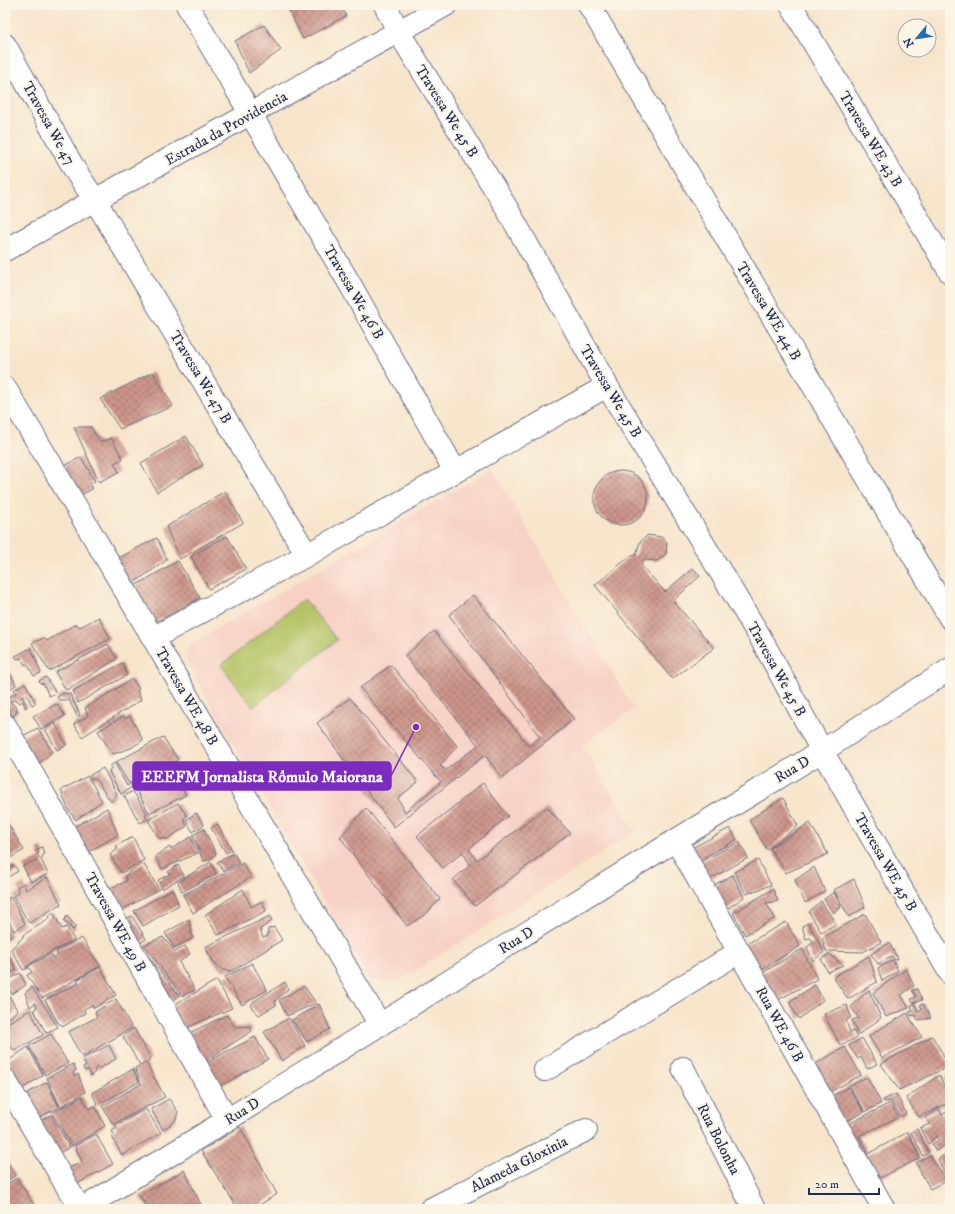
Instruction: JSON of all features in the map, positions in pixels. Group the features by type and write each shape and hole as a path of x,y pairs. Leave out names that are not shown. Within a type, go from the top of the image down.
{"street":[{"name":"Travessa We 46 B","path":"187,5 351,286 455,471"},
{"name":"Travessa We 45 B","path":"385,5 398,31 506,207 607,386 759,635 822,751"},
{"name":"Estrada da Providencia","path":"5,250 446,5"},
{"name":"Travessa WE 44 B","path":"589,5 950,618"},
{"name":"Travessa WE 43 B","path":"791,5 950,272"},
{"name":"Travessa We 47","path":"5,45 76,172 95,200"},
{"name":"Travessa We 47 B","path":"95,200 307,555"},
{"path":"153,638 307,555 607,386"},
{"name":"Travessa WE 48 B","path":"5,388 380,1025"},
{"name":"Rua D","path":"81,1209 822,751 950,669"},
{"name":"Travessa WE 49 B","path":"5,725 227,1120"},
{"name":"Travessa WE 45 B","path":"822,751 950,973"},
{"name":"Rua WE 46 B","path":"676,840 884,1209"},
{"path":"545,1070 739,952"},
{"name":"Rua Bolonha","path":"683,1068 754,1209"},
{"path":"5,1080 81,1209"},
{"name":"Alameda Gloxinia","path":"431,1209 586,1130"}],"shaded area":[{"path":"492,469 634,709 582,745 635,832 394,984 369,980 186,661 189,645"}],"green space":[{"path":"304,599 337,640 253,707 221,665"}],"building":[{"path":"298,5 341,5 346,16 303,39 289,11"},
{"path":"264,25 281,50 249,73 235,41"},
{"path":"153,372 173,406 120,429 100,399"},
{"path":"74,427 91,427 100,442 111,438 123,459 114,463 119,472 99,482"},
{"path":"186,436 203,465 157,492 141,463"},
{"path":"81,457 95,481 90,484 92,489 67,503 55,471"},
{"path":"621,471 631,473 640,479 646,488 648,498 646,508 640,517 631,523 621,525 611,523 602,517 596,508 594,498 596,488 602,479 611,473"},
{"path":"225,491 243,523 180,559 166,527"},
{"path":"648,535 661,537 667,542 666,554 657,561 644,560 641,565 665,592 693,568 700,576 673,601 714,648 672,679 595,585 630,556 636,555 640,542"},
{"path":"227,536 246,569 209,589 191,556"},
{"path":"157,538 167,560 129,586 115,560"},
{"path":"178,561 200,598 139,631 119,595"},
{"path":"473,595 574,719 502,778 485,755 394,827 317,723 350,698 418,782 398,798 405,812 441,782 360,688 391,665 457,746 440,766 446,770 478,745 405,656 434,631 529,746 540,737 449,615"},
{"path":"99,617 110,639 49,671 32,643 44,638 47,641 76,624 80,627"},
{"path":"108,644 117,659 66,690 55,672"},
{"path":"31,648 41,673 34,676 27,664 25,665 21,658 17,659 15,656"},
{"path":"122,663 127,675 78,703 73,691"},
{"path":"6,664 16,685 5,693 5,665"},
{"path":"46,677 56,693 49,696 43,683 41,684 39,681"},
{"path":"132,679 139,689 137,690 141,700 82,737 74,724 88,716 85,708"},
{"path":"25,683 36,703 32,705 27,695 22,696 27,707 25,708 23,701 20,703 17,700 10,701 18,710 13,717 5,703 5,699 16,693 14,690"},
{"path":"63,693 70,694 80,715 77,716 69,700 59,700 57,697"},
{"path":"57,704 65,716 41,729 33,716"},
{"path":"124,716 125,719 130,716 143,740 131,748 113,754 98,731"},
{"path":"55,723 66,745 57,750 45,729"},
{"path":"38,728 52,752 32,767 17,739"},
{"path":"163,737 178,760 135,784 128,782 116,762"},
{"path":"115,763 127,786 131,783 132,787 121,794 109,772 111,768 110,766"},
{"path":"103,768 117,794 111,802 95,778 92,779 90,775"},
{"path":"171,770 186,795 149,813 135,788"},
{"path":"88,776 102,801 76,820 68,809 61,790"},
{"path":"483,783 508,816 469,849 477,860 547,807 570,833 475,906 453,880 470,865 463,852 443,868 417,836"},
{"path":"133,791 147,814 145,815 147,819 140,823 124,796"},
{"path":"783,798 798,826 767,850 749,820"},
{"path":"178,803 187,816 183,819 187,826 167,839 159,838 148,820"},
{"path":"107,808 118,835 88,852 74,827"},
{"path":"366,808 440,899 426,914 407,926 340,837"},
{"path":"196,813 204,825 193,832 186,820"},
{"path":"5,819 24,850 5,861"},
{"path":"810,823 828,854 786,873 770,848"},
{"path":"217,824 232,850 226,853 211,828"},
{"path":"730,828 737,840 695,862 688,850"},
{"path":"204,829 216,854 211,859 203,861 193,835"},
{"path":"133,837 144,860 121,873 110,855 118,849 116,846"},
{"path":"191,837 198,853 162,869 155,856 170,847 171,849"},
{"path":"739,842 748,858 705,882 696,864"},
{"path":"42,847 44,854 41,859 48,874 31,882 23,866 40,858 37,854 39,853 37,849"},
{"path":"234,853 239,863 223,871 217,862"},
{"path":"758,860 771,885 746,894 734,872"},
{"path":"211,862 216,874 182,892 178,882"},
{"path":"143,863 159,889 115,914 102,892 127,881 125,876"},
{"path":"243,863 251,877 193,913 183,895"},
{"path":"14,865 18,871 5,879 5,870"},
{"path":"178,865 184,876 162,889 158,880 170,874 168,872"},
{"path":"814,867 825,891 805,903 795,880"},
{"path":"733,875 744,897 724,911 710,887"},
{"path":"47,877 61,904 29,923 13,896 19,893 17,887 24,883 26,890"},
{"path":"854,879 865,907 849,917 834,890"},
{"path":"172,889 179,905 143,926 134,911"},
{"path":"243,889 251,907 262,901 266,911 218,935 205,915"},
{"path":"773,889 778,901 766,903 775,918 745,935 733,913"},
{"path":"834,892 841,907 833,913 824,899"},
{"path":"11,897 25,924 14,931 5,913 5,901"},
{"path":"821,901 836,924 821,932 809,912"},
{"path":"53,912 62,929 67,927 74,940 38,959 26,967 28,968 23,970 11,949 23,937 23,935 46,921"},
{"path":"865,914 881,942 863,952 826,951 822,938"},
{"path":"67,916 76,927 73,930 64,921"},
{"path":"132,916 146,939 140,943 141,947 179,995 172,1002 119,921"},
{"path":"270,916 272,921 260,929 263,938 268,936 268,929 274,927 282,940 232,971 222,970 213,961 205,947"},
{"path":"189,919 193,938 174,948 165,933"},
{"path":"786,922 800,946 757,972 741,947"},
{"path":"5,923 12,936 5,940"},
{"path":"808,923 824,952 813,961 807,947 814,942 810,938 806,939 802,926"},
{"path":"163,937 175,952 185,946 190,954 179,962 195,990 182,996 144,945"},
{"path":"82,938 100,966 43,998 41,997 27,975 32,972 28,966 51,954 54,958 58,955 56,951"},
{"path":"889,943 898,959 895,960 891,956 878,964 871,954"},
{"path":"802,949 817,979 772,1003 757,976"},
{"path":"5,950 17,970 5,976"},
{"path":"829,954 843,965 828,972 821,959"},
{"path":"869,956 877,982 848,999 833,977"},
{"path":"893,960 898,971 882,981 878,968"},
{"path":"252,963 267,990 242,1005 225,977"},
{"path":"100,967 116,995 94,1008 92,1005 84,1009 85,1013 64,1026 58,1023 45,1000 79,983 77,980"},
{"path":"906,969 914,986 901,995 909,1008 886,1017 873,993"},
{"path":"20,973 26,985 12,994 5,982"},
{"path":"217,980 232,1008 184,1029 170,1007"},
{"path":"285,982 288,989 275,1001 276,1005 259,1015 251,1007 253,1002"},
{"path":"815,985 823,1000 799,1019 789,1002"},
{"path":"304,986 316,1003 287,1016 279,1000"},
{"path":"32,987 58,1027 46,1033 34,1010 37,1007 35,1003 30,1007 25,993"},
{"path":"5,988 17,1010 11,1017 5,1019"},
{"path":"917,989 922,1000 913,1003 911,999 916,997 912,990"},
{"path":"869,990 881,1018 858,1035 852,1020 859,1018 851,1007"},
{"path":"116,999 132,1028 82,1057 68,1032 97,1017 95,1012"},
{"path":"319,1004 330,1029 307,1042 292,1020"},
{"path":"915,1004 918,1011 922,1009 920,1005 923,1004 931,1018 918,1020 915,1015 911,1016 909,1012 913,1011 911,1005"},
{"path":"847,1005 851,1017 846,1021 850,1032 854,1031 857,1038 840,1045 824,1014"},
{"path":"30,1010 43,1035 14,1051 5,1037 5,1024"},
{"path":"907,1013 922,1037 882,1058 869,1036"},
{"path":"227,1015 235,1027 250,1026 252,1031 200,1064 185,1035"},
{"path":"289,1018 305,1046 282,1061 264,1032"},
{"path":"134,1028 151,1059 140,1065 123,1037"},
{"path":"51,1034 68,1064 45,1075 29,1046"},
{"path":"932,1036 950,1066 899,1090 881,1064"},
{"path":"255,1037 268,1059 217,1088 203,1064"},
{"path":"862,1038 877,1064 867,1069 861,1057 858,1059 849,1046"},
{"path":"5,1043 10,1051 5,1054"},
{"path":"109,1045 116,1059 98,1069 97,1067 91,1076 88,1069 85,1071 83,1067 86,1066 82,1059"},
{"path":"28,1047 43,1075 16,1093 5,1071 5,1063"},
{"path":"845,1047 861,1075 824,1095 810,1067"},
{"path":"146,1063 165,1097 113,1124 102,1106 141,1084 135,1068"},
{"path":"73,1064 76,1070 73,1073 74,1076 78,1074 85,1092 60,1107 47,1078"},
{"path":"133,1069 139,1082 98,1105 92,1093"},
{"path":"950,1074 950,1087 945,1078"},
{"path":"939,1075 950,1098 950,1102 919,1117 906,1098"},
{"path":"867,1077 881,1103 865,1112 849,1086"},
{"path":"47,1082 59,1107 32,1121 19,1098"},
{"path":"848,1087 864,1112 841,1124 827,1099"},
{"path":"896,1094 906,1113 900,1117 891,1101 884,1102 883,1100"},
{"path":"82,1096 89,1109 95,1106 105,1126 72,1146 52,1113"},
{"path":"169,1099 178,1112 175,1121 163,1130 151,1109"},
{"path":"890,1103 898,1117 859,1136 868,1151 859,1156 841,1128"},
{"path":"950,1104 950,1125 948,1127 950,1132 950,1142 936,1151 932,1144 939,1140 937,1136 928,1144 920,1128 930,1124 925,1117 939,1109 942,1115 948,1111 946,1107"},
{"path":"146,1109 161,1133 122,1155 112,1137 114,1135 112,1131 117,1128 115,1125"},
{"path":"51,1115 70,1147 52,1157 33,1124"},
{"path":"240,1127 277,1194 253,1209 238,1209 201,1151"},
{"path":"917,1129 929,1153 923,1156 911,1132"},
{"path":"908,1132 920,1158 876,1180 862,1157"},
{"path":"96,1134 113,1164 75,1185 67,1169 82,1162 75,1146"},
{"path":"950,1151 950,1181 948,1181 938,1159"},
{"path":"930,1155 946,1181 930,1189 916,1163"},
{"path":"5,1159 16,1175 5,1182"},
{"path":"184,1170 203,1209 148,1209 140,1196"},
{"path":"17,1178 34,1205 28,1209 5,1209 5,1185"}],"place":[{"name":"EEEFM Jornalista Rômulo Maiorana","path":"416,727"}]}
